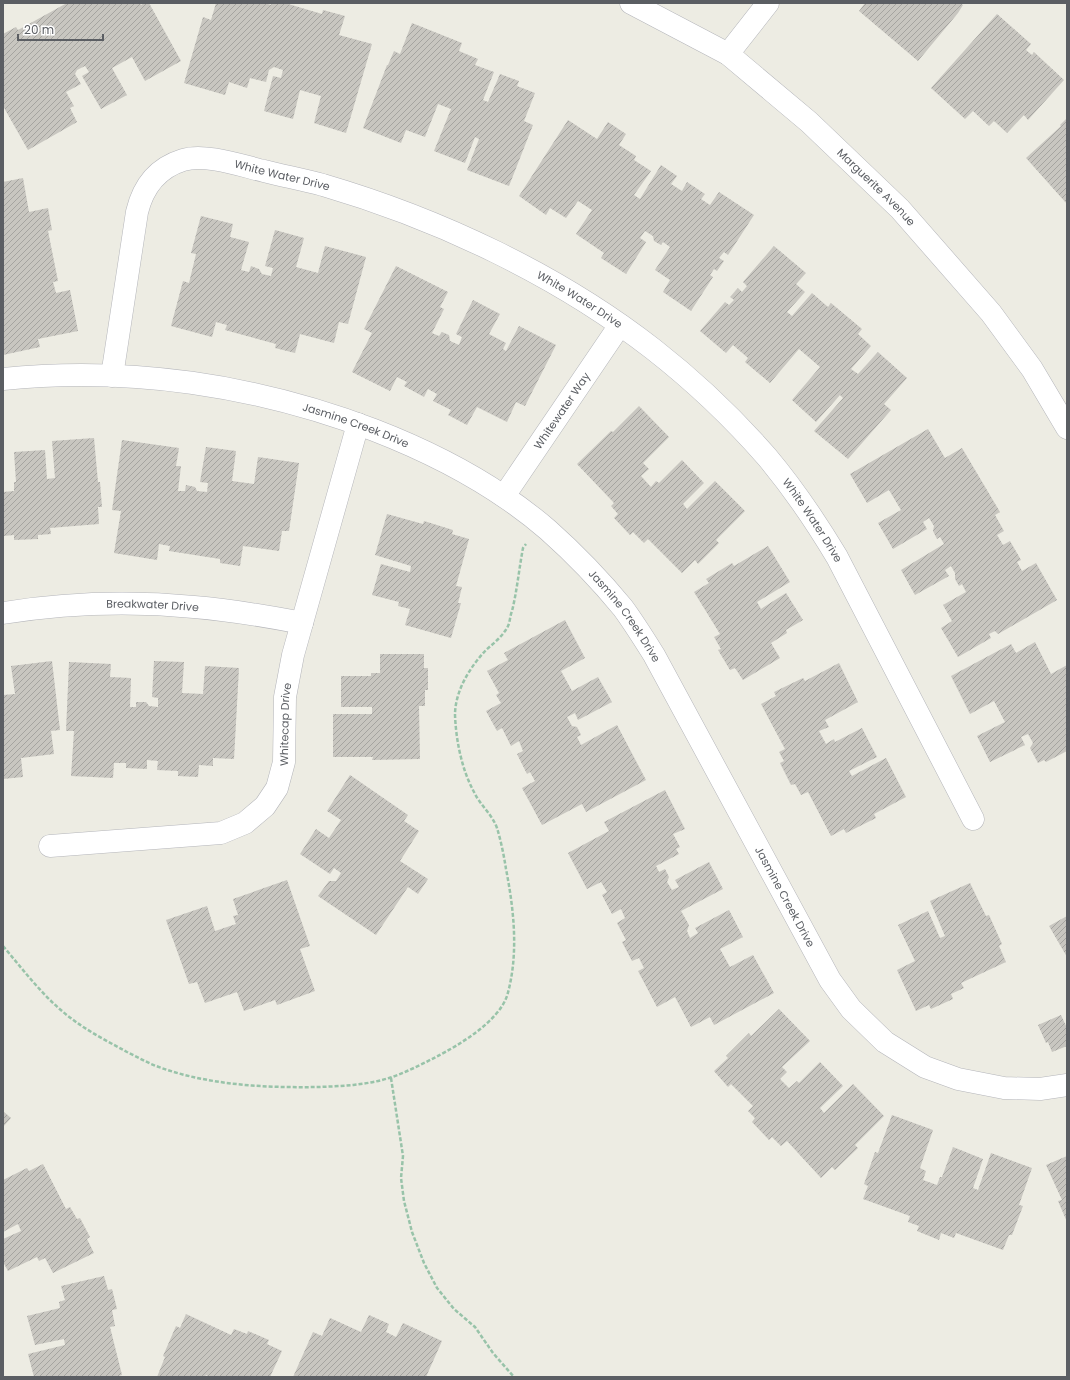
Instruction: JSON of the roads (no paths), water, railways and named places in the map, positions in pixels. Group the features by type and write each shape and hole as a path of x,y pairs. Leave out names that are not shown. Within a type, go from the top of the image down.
{"street":[{"name":"Marguerite Avenue","path":"631,3 728,54 809,122 900,209 991,313 1032,369 1067,428"},
{"path":"728,54 768,3"},
{"name":"White Water Drive","path":"112,376 136,212 140,199 150,181 166,168 184,159 205,157 322,185 426,221 476,243 526,268 574,295 653,348 684,374 742,429 768,459 816,523 837,557 973,819"},
{"name":"Whitewater Way","path":"504,496 620,325"},
{"name":"Jasmine Creek Drive","path":"3,379 76,375 112,376 164,379 243,391 312,408 410,444 449,463 504,496 541,524 587,568 623,609 654,655 830,980 851,1009 885,1042 926,1067 958,1080 1004,1088 1040,1089 1067,1085"},
{"name":"Whitecap Drive","path":"50,846 221,833 245,823 265,806 277,788 284,762 285,697 293,655 358,424"},
{"name":"Breakwater Drive","path":"3,613 57,607 105,604 154,604 239,612 302,623"}]}
